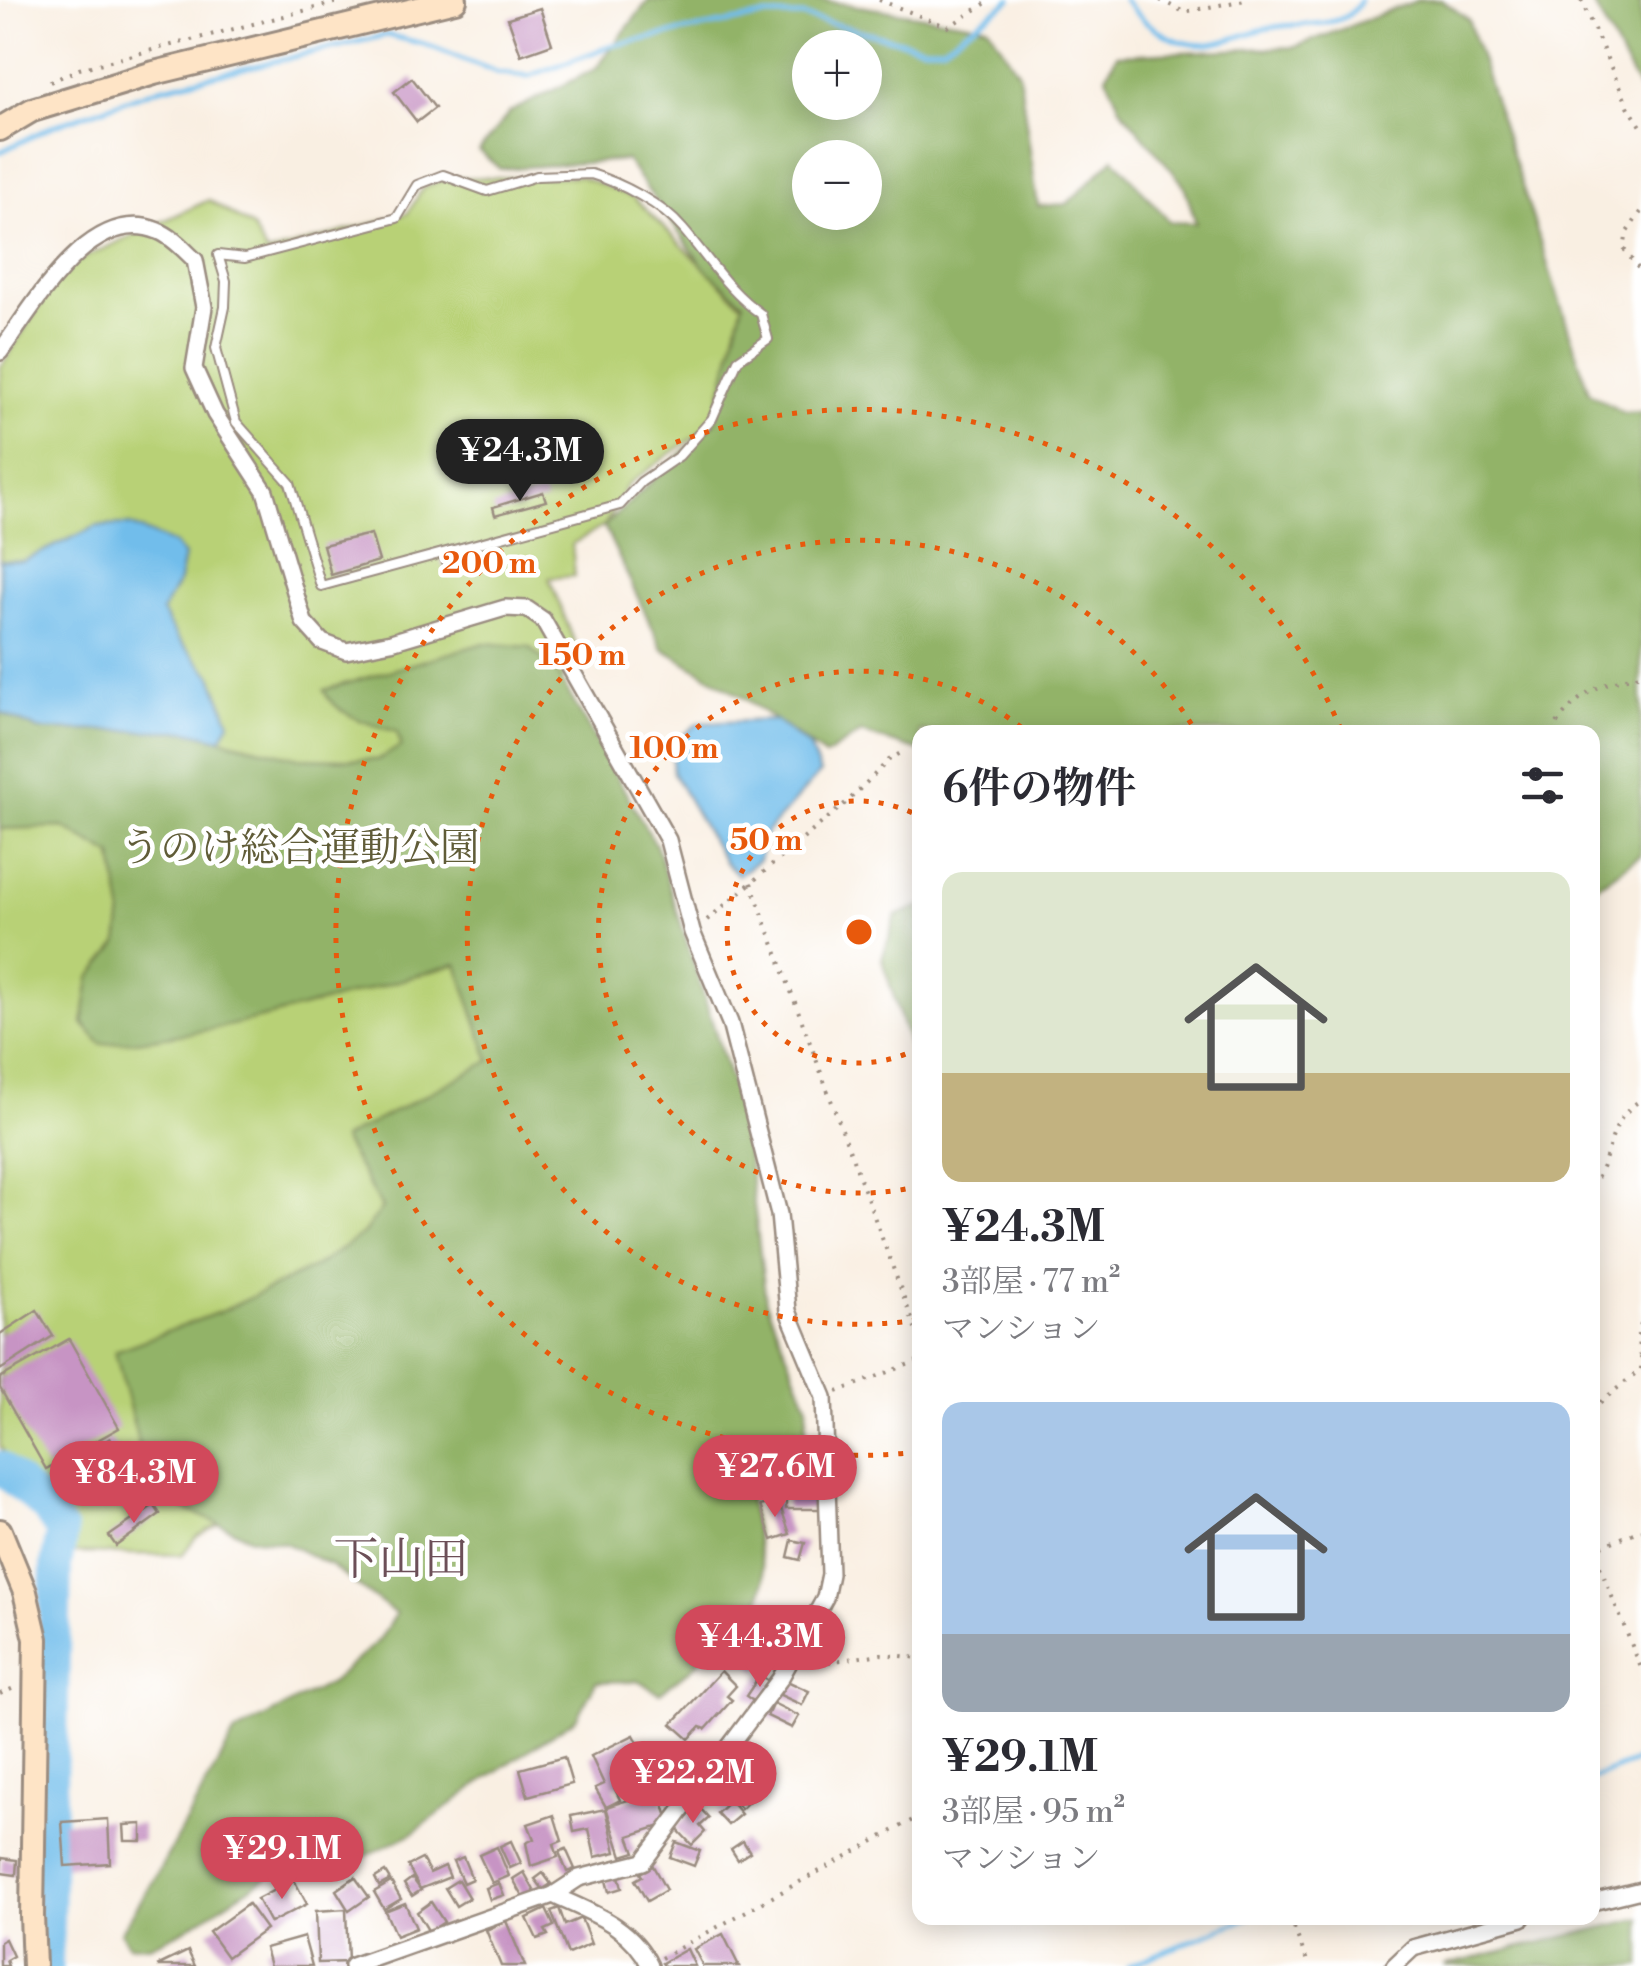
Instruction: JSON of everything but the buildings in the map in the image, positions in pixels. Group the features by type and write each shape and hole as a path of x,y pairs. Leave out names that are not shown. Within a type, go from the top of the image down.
{"main road":[{"path":"0,129 32,110 154,73 455,0"},
{"path":"0,1531 25,1592 36,1639 34,1966"}],"street":[{"path":"0,352 70,258 96,238 131,225 158,231 195,260 204,307 194,368 215,414 266,491 304,622 322,642 346,652 505,608 527,609 543,620 668,840 692,932 730,1023 780,1214 788,1311 824,1397 830,1574 825,1598 740,1736 644,1862 579,1878 553,1895 352,1966"},
{"path":"1600,1900 1641,1890"},
{"path":"553,1895 624,1929 643,1950 649,1966"},
{"path":"1394,1966 1413,1948 1497,1925"}],"lane":[{"path":"591,174 622,184 681,226 730,287 761,314 768,339 738,360 712,419 679,456 641,482 620,504 322,586 290,483 236,422 216,348 226,281 218,255 245,258 397,218 417,185 442,175 487,191 537,176 591,174"}],"path":[{"path":"878,0 948,27 991,0"},
{"path":"1160,0 1184,12 1245,0"},
{"path":"1582,0 1641,126"},
{"path":"1641,212 1627,232 1624,248 1641,272"},
{"path":"1556,725 1580,695 1641,674"},
{"path":"692,932 904,751"},
{"path":"751,882 912,1319"},
{"path":"1600,1175 1618,1118 1641,1100"},
{"path":"1600,1402 1640,1369 1637,1338 1641,1322"},
{"path":"824,1397 912,1363"},
{"path":"1600,1546 1641,1530"},
{"path":"1600,1566 1641,1668"},
{"path":"794,1654 821,1664 880,1654 912,1657"},
{"path":"649,1966 912,1820"},
{"path":"1293,1925 1309,1966"}],"green space":[{"path":"649,0 819,0 988,26 1019,73 1038,206 1067,204 1114,158 1170,222 1196,223 1184,185 1121,109 1106,76 1117,55 1295,47 1418,0 1442,0 1468,19 1589,392 1623,413 1641,412 1641,855 1600,884 1600,725 912,725 912,749 861,733 825,756 743,697 662,648 604,526 714,423 743,302 706,270 626,160 500,169 479,151 510,112 595,69"},
{"path":"1591,0 1641,0 1641,93"},
{"name":"うのけ総合運動公園","path":"579,176 633,197 767,329 714,423 628,484 604,526 572,544 575,576 549,578 582,661 554,687 644,834 236,1515 196,1537 182,1555 72,1553 0,1446 0,368 64,267 209,200 252,227 267,254 408,213 422,189 446,178"},
{"path":"484,643 529,647 556,671 657,847 744,1123 766,1302 808,1406 804,1453 747,1487 764,1579 760,1601 692,1668 660,1693 637,1681 596,1682 576,1719 413,1833 345,1866 272,1874 182,1931 149,1946 129,1945 120,1932 151,1885 235,1733 332,1682 379,1640 396,1614 330,1565 285,1543 251,1538 183,1508 141,1453 115,1351 225,1310 318,1265 364,1233 382,1208 342,1139 490,1061 457,964 236,1024 101,1044 83,1023 90,978 118,944 122,911 113,856 63,827 0,829 0,712 39,730 188,731 299,758 377,760 401,746 397,732 346,713 324,690"},
{"path":"912,909 912,1055 882,959 896,916"},
{"path":"1641,1918 1641,1966 1444,1966 1446,1965"}],"water":[{"path":"129,525 175,544 184,556 179,581 162,612 177,638 212,676 230,722 221,739 188,731 39,730 0,712 0,560 23,561 97,526"},
{"path":"775,720 810,747 820,773 767,832 759,860 738,875 724,862 673,773 671,746 698,723"}],"waterway":[{"path":"0,152 53,126 160,88 387,35 424,44 499,73 529,76 614,45 763,16 802,16 924,47 942,47 1011,0"},
{"path":"1124,0 1160,32 1197,45 1278,26 1336,20 1350,14 1360,0"},
{"path":"0,1467 46,1508 62,1532 56,1565 47,1966"},
{"path":"1600,1776 1641,1759"},
{"path":"1128,1966 1230,1925"}],"district":[{"name":"下山田","path":"401,1558"}]}
